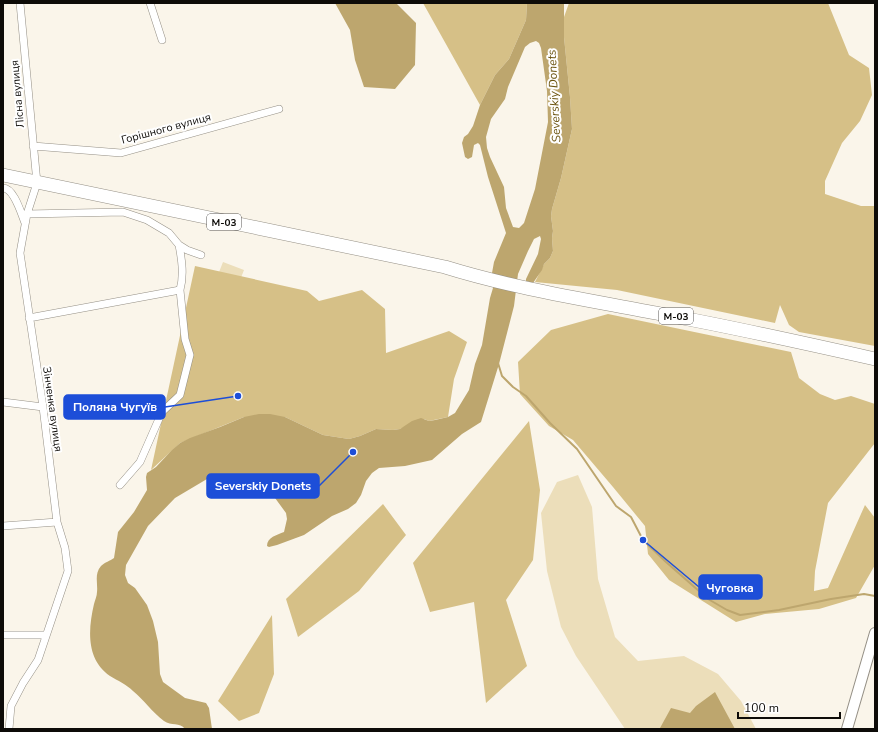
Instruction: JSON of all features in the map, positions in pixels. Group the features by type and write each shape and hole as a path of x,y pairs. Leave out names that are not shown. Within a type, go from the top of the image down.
{"highway":[{"name":"М-03","path":"3,176 445,267 482,279 719,325 875,359"}],"main road":[{"path":"847,729 875,633"}],"street":[{"name":"Лісна вулиця","path":"20,3 36,183"},
{"path":"150,3 162,40"},
{"name":"Горішного вулиця","path":"33,146 121,153 279,109"},
{"name":"Зінченка вулиця","path":"8,729 12,706 23,683 38,660 45,635 68,571 65,548 57,522 43,407 20,253 27,214 36,183"},
{"path":"3,188 7,188 12,192 25,223"},
{"path":"27,214 123,212 147,220 169,233 187,250 201,255"},
{"path":"120,485 140,462 162,412 180,395 190,355 185,339 180,290 183,279 180,245"},
{"path":"29,318 180,290"},
{"path":"3,402 43,407"},
{"path":"3,526 57,522"},
{"path":"3,635 45,635"}],"shaded area":[{"path":"423,3 527,3 526,20 509,59 495,75 480,105"},
{"path":"569,3 828,3 849,55 869,68 872,95 860,121 842,143 825,181 825,194 861,206 875,206 875,346 799,332 789,325 780,305 775,323 617,290 535,282 544,264 550,258 553,251 552,209 561,178 572,129 564,37 564,17"},
{"path":"223,262 244,270 229,308 208,300"},
{"path":"195,266 307,291 319,301 362,290 385,309 386,353 449,331 467,342 454,379 448,417 429,421 424,419 400,429 376,429 349,439 323,435 285,417 244,417 180,443 151,470"},
{"path":"608,314 791,352 799,378 820,394 835,400 851,396 875,404 875,443 828,503 815,571 814,591 828,588 865,505 875,518 875,565 856,598 819,609 765,614 736,622 669,580 648,554 645,526 573,440 549,426 520,394 518,362 551,330"},
{"path":"529,421 540,490 533,560 506,600 527,666 486,703 474,602 430,612 413,563"},
{"path":"578,475 592,507 598,579 615,637 638,661 684,656 718,674 741,701 756,729 625,729 576,656 561,627 547,571 541,513 557,482"},
{"path":"383,504 406,535 359,591 298,637 286,599"},
{"path":"272,615 274,674 259,713 239,721 218,701"}],"water":[{"path":"335,3 396,3 416,23 415,65 395,89 364,87 355,60 350,30"},
{"path":"527,3 564,3 564,37 572,129 561,178 552,209 553,251 533,283 526,281 538,254 541,239 540,236 534,239 518,274 514,306 499,364 481,422 462,434 432,460 405,466 379,468 372,473 366,481 361,495 356,503 348,509 332,516 304,535 269,547 267,546 267,543 271,538 284,532 287,519 286,513 267,487 257,477 240,475 217,476 207,479 175,498 148,526 126,565 125,575 128,583 135,588 147,605 153,621 158,642 160,674 163,682 185,698 206,703 209,708 212,729 185,729 181,726 164,721 125,684 110,676 102,669 93,653 90,634 92,614 97,594 99,569 101,566 114,558 118,532 134,512 147,490 147,473 156,467 180,443 244,417 259,414 270,414 285,417 323,435 349,439 376,429 400,429 412,421 421,418 429,421 448,417 455,413 469,390 475,364 482,345 493,288 492,273 494,262 506,233 488,177 480,145 478,143 474,145 472,157 468,159 465,157 462,143 464,137 473,126 480,105 495,75 509,59 526,20","holes":["536,41 539,43 547,91 548,122 535,189 524,223 519,228 513,227 506,208 504,187 490,157 486,137 491,119 505,99 508,87 525,47"]},
{"path":"715,692 735,729 660,728 671,708 690,713 696,706"}],"waterway":[{"path":"498,363 502,376 513,387 526,396 550,423 577,449 616,506 631,517 643,540 708,599 727,610 740,615 779,610 864,594 875,596"}],"place":[{"name":"Поляна Чугуїв","path":"238,396"},
{"name":"Severskiy Donets","path":"353,452"},
{"name":"Чуговка","path":"643,540"}]}
